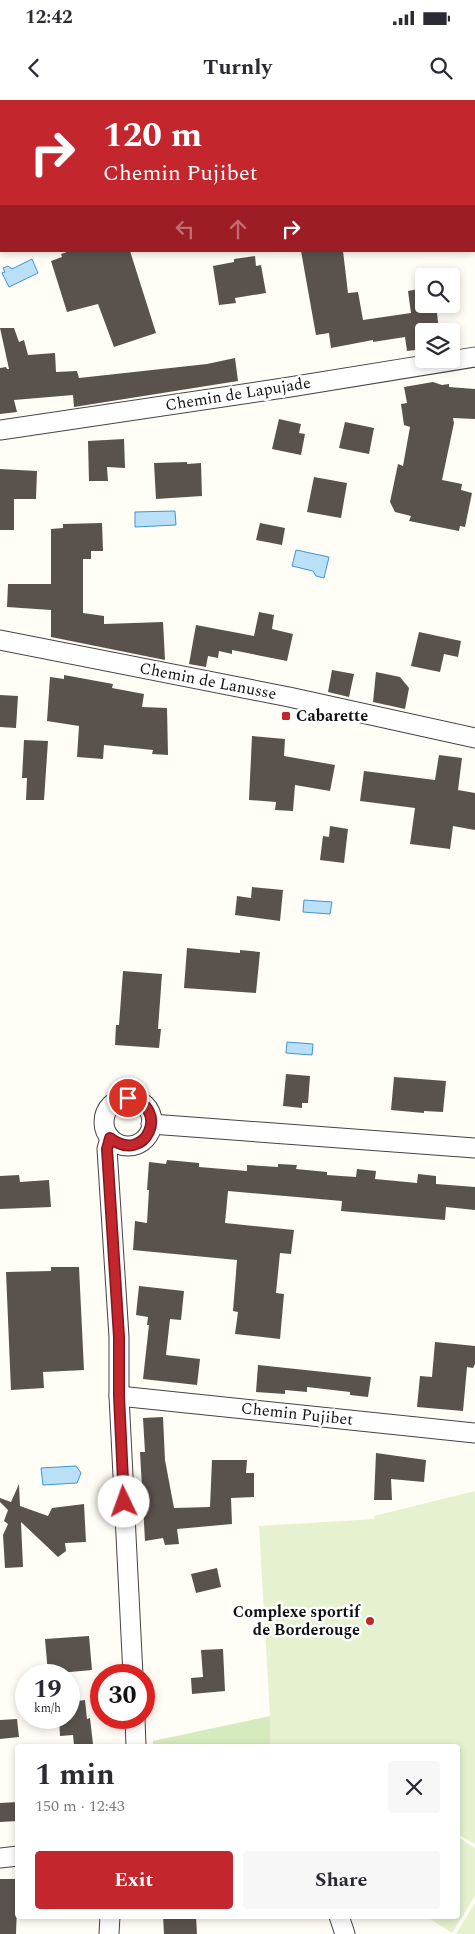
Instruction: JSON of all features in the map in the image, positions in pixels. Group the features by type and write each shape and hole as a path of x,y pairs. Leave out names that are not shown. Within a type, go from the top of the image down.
{"street":[{"name":"Chemin de Lapujade","path":"0,430 290,387 475,357"},
{"name":"Chemin de Lanusse","path":"0,640 280,695 475,738"},
{"path":"120,1099 136,1099 142,1103 151,1116 151,1124 145,1138 131,1145 123,1145 110,1138 106,1131 105,1116 113,1103 120,1099"},
{"path":"151,1124 475,1148"},
{"path":"110,1138 107,1149 119,1337 119,1396 132,1664"},
{"name":"Chemin Pujibet","path":"119,1396 475,1433"},
{"path":"135,1729 136,1744"},
{"path":"0,1858 15,1856"},
{"path":"109,1934 110,1919"},
{"path":"340,1919 345,1934"}],"green space":[{"name":"Complexe sportif de Borderouge","path":"475,1491 475,1844 460,1835 460,1744 270,1744 259,1526 375,1519 374,1516"},
{"path":"270,1716 270,1744 153,1744 153,1741"},
{"path":"460,1838 475,1848 475,1896 452,1933 431,1919 460,1919"},
{"path":"475,1903 475,1934 456,1934"}],"water":[{"path":"32,259 38,273 9,287 2,273 5,272 3,268 8,266 12,269"},
{"path":"175,511 176,525 135,527 135,512"},
{"path":"296,550 329,557 324,578 316,576 313,571 292,566"},
{"path":"304,900 332,902 330,914 303,912"},
{"path":"287,1042 313,1044 312,1055 286,1053"},
{"path":"76,1466 81,1473 77,1483 43,1485 41,1468"}],"building":[{"path":"67,252 130,252 156,333 114,347 98,304 67,312 51,261 62,257 61,254"},
{"path":"301,252 343,252 348,293 358,292 363,320 411,313 408,291 415,290 415,313 437,313 438,323 415,323 415,350 407,351 405,337 373,342 373,340 331,348 329,333 316,335"},
{"path":"255,256 256,266 261,265 266,293 235,298 236,303 219,305 213,266 234,262 234,259"},
{"path":"0,328 14,328 19,342 24,340 28,355 55,353 56,372 77,371 79,378 207,364 235,358 238,381 74,407 73,395 14,400 17,412 0,414 0,368 6,367 9,369"},
{"path":"433,382 442,385 449,384 449,387 475,389 475,419 453,418 454,423 442,480 462,484 461,490 472,493 465,527 460,526 459,531 409,521 411,516 395,512 390,502 398,464 403,466 410,427 404,425 401,404 407,403 404,387"},
{"path":"279,419 301,424 299,433 305,434 301,455 272,449"},
{"path":"345,422 374,428 369,454 339,448"},
{"path":"124,439 125,468 107,467 108,481 89,481 88,441"},
{"path":"187,462 187,464 201,463 202,496 156,499 154,463"},
{"path":"0,469 37,471 36,499 14,499 14,530 0,530"},
{"path":"314,477 347,483 341,518 307,512"},
{"path":"102,523 103,551 91,551 91,559 83,559 83,613 104,616 104,624 163,622 165,660 51,637 51,610 7,607 8,584 51,584 51,529 63,528 63,524"},
{"path":"260,523 285,528 282,545 256,540"},
{"path":"259,612 274,615 272,629 293,634 287,661 232,650 232,654 219,651 218,658 208,656 206,667 189,664 196,625 254,636"},
{"path":"419,632 461,641 458,657 444,654 440,672 411,666"},
{"path":"332,670 354,674 349,697 328,692"},
{"path":"376,672 400,677 409,688 405,709 373,702"},
{"path":"64,675 113,684 112,688 144,694 142,707 167,708 168,755 152,754 153,750 104,745 103,759 77,757 79,726 47,721 50,677 64,679"},
{"path":"0,695 18,696 16,728 0,727"},
{"path":"252,736 285,739 284,756 335,765 330,791 295,785 293,811 275,810 276,802 249,800"},
{"path":"24,740 48,741 44,800 26,800 27,778 22,778"},
{"path":"439,755 462,758 458,790 475,793 475,830 453,826 450,849 410,844 415,808 360,801 364,771 435,780"},
{"path":"330,826 348,829 344,863 320,860 323,836 329,837"},
{"path":"252,887 283,890 280,921 235,915 237,896 251,898"},
{"path":"187,948 240,953 240,950 260,952 256,993 184,988"},
{"path":"123,971 162,974 158,1029 161,1029 159,1048 115,1045 116,1025 119,1025"},
{"path":"286,1074 310,1076 308,1103 302,1103 302,1108 283,1106"},
{"path":"394,1077 446,1081 443,1112 424,1111 424,1113 391,1110"},
{"path":"167,1160 199,1163 199,1167 247,1171 247,1165 278,1167 278,1164 297,1165 296,1169 327,1172 327,1175 356,1177 357,1169 376,1171 375,1179 417,1183 418,1174 436,1176 436,1184 475,1187 475,1210 446,1207 445,1220 341,1211 342,1201 228,1191 225,1223 294,1230 291,1254 280,1253 276,1293 284,1294 280,1339 235,1334 238,1312 233,1311 237,1260 133,1250 135,1221 147,1223 149,1162 166,1164"},
{"path":"19,1175 20,1182 49,1180 51,1207 0,1209 0,1176"},
{"path":"51,1267 79,1267 84,1370 43,1372 44,1388 11,1390 6,1272 51,1271"},
{"path":"139,1286 184,1291 181,1320 170,1319 166,1355 200,1359 197,1385 143,1379 149,1325 147,1325 148,1317 136,1315"},
{"path":"435,1342 475,1346 475,1364 473,1368 467,1367 463,1411 417,1407 420,1376 432,1377"},
{"path":"258,1365 371,1377 368,1397 350,1395 350,1392 307,1387 307,1392 285,1390 285,1394 256,1392"},
{"path":"163,1417 165,1460 174,1508 210,1507 212,1460 247,1460 246,1473 254,1473 254,1497 231,1498 232,1524 177,1529 179,1544 165,1545 163,1538 145,1541 140,1452 145,1452 143,1418"},
{"path":"376,1453 426,1460 424,1482 391,1479 392,1500 374,1500"},
{"path":"19,1484 20,1506 48,1516 52,1508 84,1504 86,1542 65,1543 66,1551 58,1557 21,1522 23,1567 5,1568 3,1535 8,1524 4,1521 8,1510 0,1502 0,1498 11,1502"},
{"path":"217,1568 221,1587 196,1593 191,1574"},
{"path":"89,1636 91,1664 90,1670 80,1671 80,1664 47,1664 45,1639"},
{"path":"223,1649 225,1691 192,1694 191,1678 203,1677 201,1650"},
{"path":"85,1700 87,1719 90,1718 93,1744 74,1744 73,1735 60,1736 60,1729 80,1729 80,1701"},
{"path":"15,1719 15,1729 18,1729 19,1737 0,1739 0,1720"},
{"path":"15,1802 15,1821 0,1822 0,1803"},
{"path":"0,1879 15,1879 16,1934 0,1934"},
{"path":"163,1919 196,1919 197,1934 164,1934"}],"place":[{"name":"Cabarette","path":"286,716"},
{"name":"Complexe sportif de Borderouge","path":"370,1621"}],"route":[{"path":"124,1502 119,1396 119,1337 107,1149 110,1138 123,1145 138,1143 145,1138 151,1124 151,1116 148,1109 136,1099 128,1098"}]}
